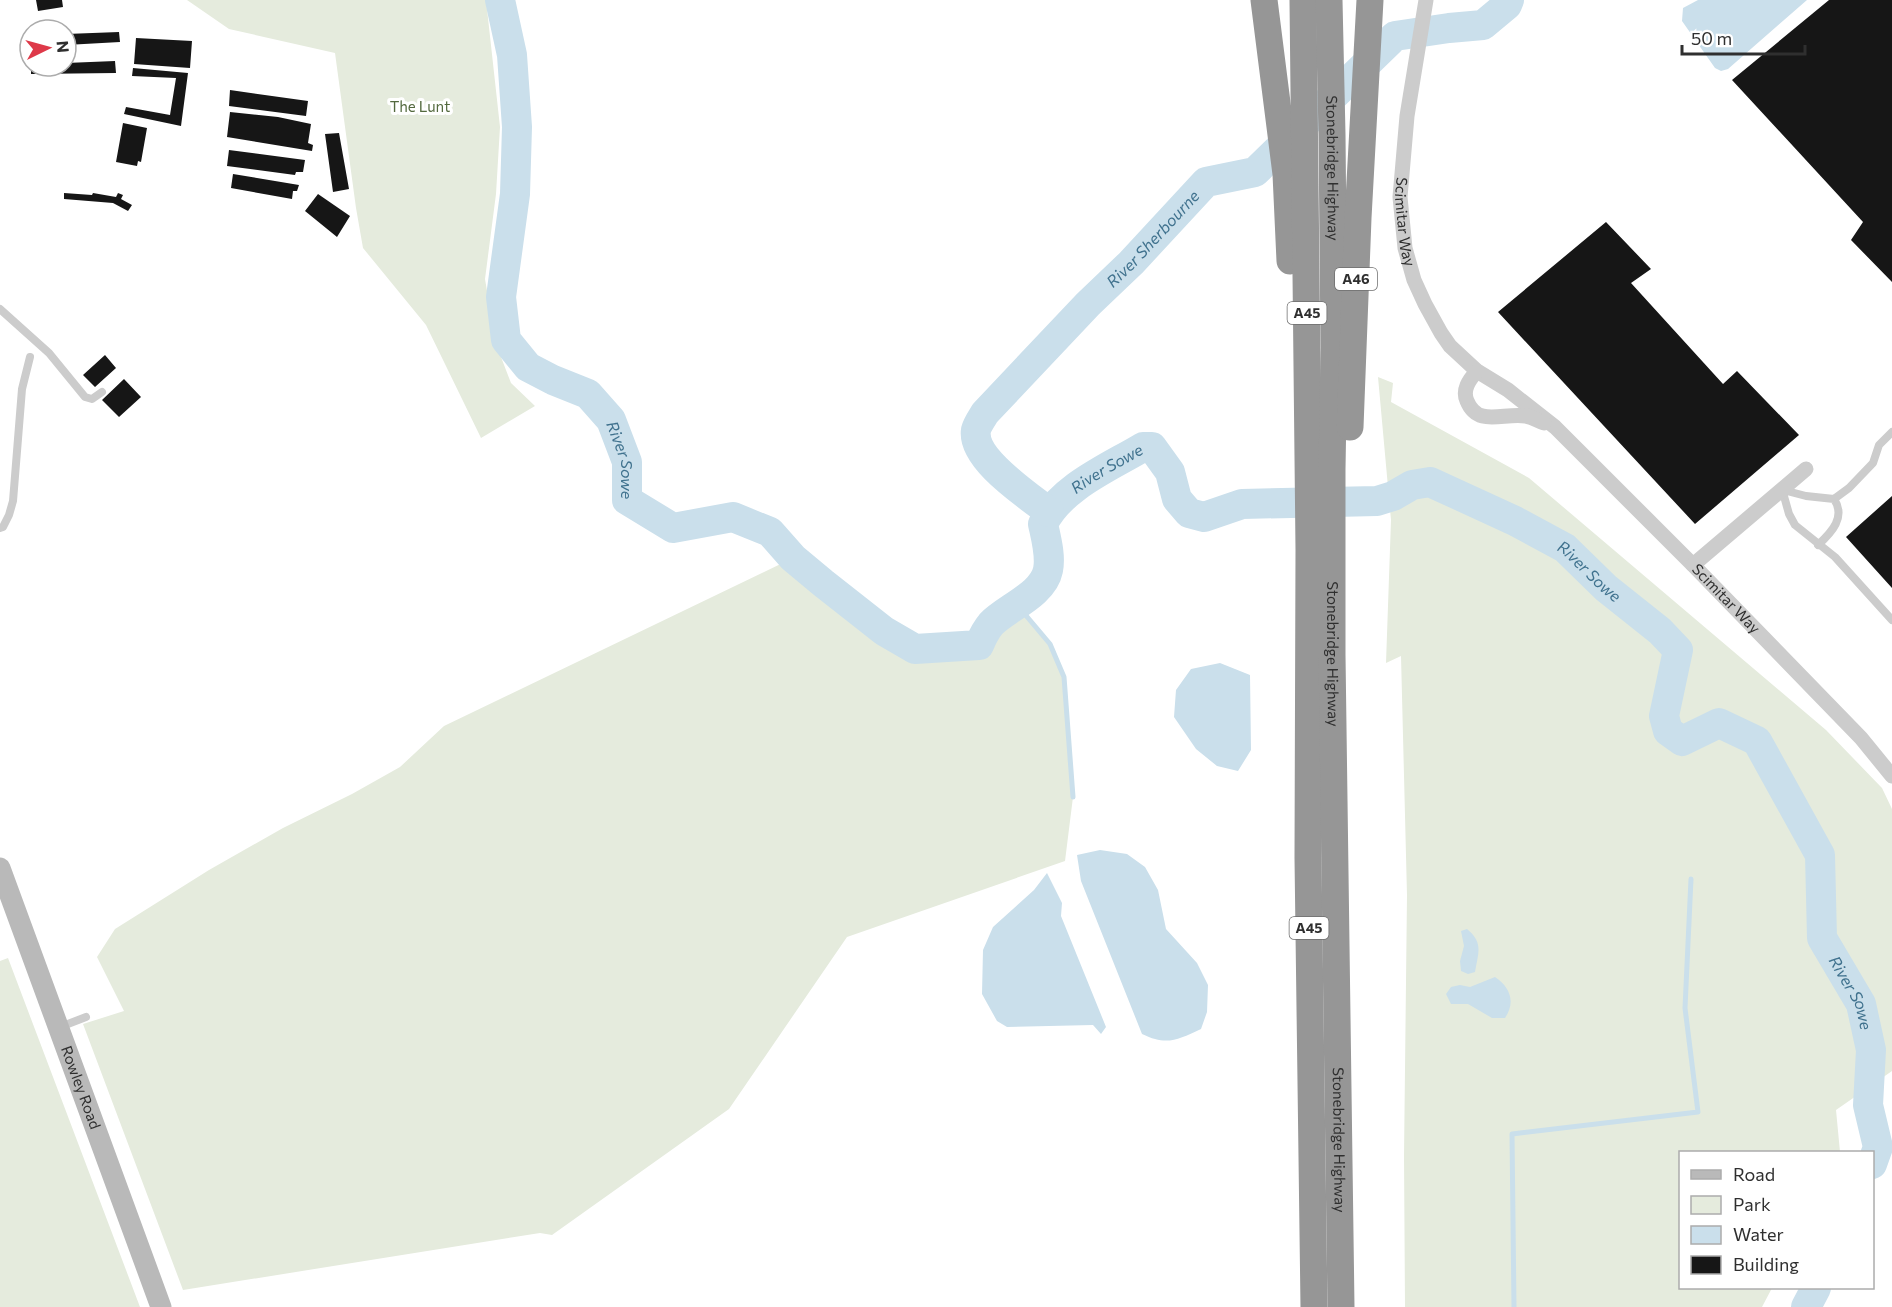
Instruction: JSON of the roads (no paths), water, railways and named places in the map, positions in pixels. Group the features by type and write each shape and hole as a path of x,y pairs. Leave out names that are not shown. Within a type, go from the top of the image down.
{"highway":[{"path":"1264,0 1281,121 1296,168"},
{"name":"Stonebridge Highway","path":"1303,0 1305,102 1296,168 1329,542 1341,1307"},
{"name":"Stonebridge Highway","path":"1322,466 1334,348 1329,0"},
{"name":"A46","path":"1329,542 1322,466 1358,218 1370,0"},
{"name":"Stonebridge Highway","path":"1314,1307 1308,869 1329,542"}],"street":[{"name":"Scimitar Way","path":"1426,0 1407,116 1400,197 1405,248 1414,280 1442,333 1462,358 1477,371 1508,390 1555,427 1861,738 1892,776"},
{"name":"Scimitar Way","path":"1477,371 1465,389 1465,394 1471,409 1478,415 1491,418 1504,415 1526,416 1555,427"},
{"path":"1693,565 1806,469"},
{"name":"Rowley Road","path":"0,868 160,1307"}],"lane":[{"path":"0,309 49,353 86,398 92,399 102,392"},
{"path":"0,528 3,528 9,515 12,501 22,389 30,357"},
{"path":"1782,489 1806,496 1834,499 1849,488 1873,464 1879,444 1892,432"},
{"path":"1782,489 1789,514 1795,525 1834,557 1892,620"},
{"path":"1818,545 1830,534 1840,513 1834,499"},
{"path":"58,1028 86,1017"}],"water":[{"path":"1698,0 1807,0 1728,69 1721,71 1715,68 1682,21 1683,8"},
{"path":"1220,663 1250,675 1251,750 1238,771 1217,766 1196,749 1174,717 1176,690 1191,669"},
{"path":"1100,850 1127,854 1145,867 1158,890 1166,929 1197,963 1208,985 1207,1012 1201,1029 1165,1041 1142,1034 1081,881 1077,855"},
{"path":"1047,873 1062,903 1061,916 1106,1027 1101,1034 1093,1025 1007,1027 997,1021 982,994 983,950 993,927 1034,890"},
{"path":"1467,929 1478,944 1475,972 1468,974 1461,971 1460,961 1464,946 1461,931"},
{"path":"1495,977 1510,995 1510,1006 1505,1018 1492,1018 1468,1004 1451,1004 1446,994 1451,987 1460,985 1470,987"}],"waterway":[{"name":"River Sowe","path":"500,0 512,55 517,127 515,194 501,297 506,340 528,367 588,394 611,420 627,462 627,500 673,528 733,517 770,532 793,558 823,583 884,631 915,649 979,645 991,624 1032,594 1045,579 1049,559 1043,524 1051,511 1087,479 1143,447 1152,447 1170,472 1177,499 1189,513 1204,517 1242,504 1377,501 1393,496 1412,485 1430,482 1515,521 1565,548 1606,588 1660,631 1678,650 1664,716 1668,731 1682,741 1719,723 1757,741 1820,855 1822,938 1861,1004 1871,1050 1868,1105 1878,1147 1874,1158"},
{"name":"River Sherbourne","path":"1049,512 1003,476 982,453 977,441 976,430 985,413 1088,304 1131,263 1206,182 1255,172 1395,36 1483,25 1507,5 1509,0"},
{"path":"1018,606 1050,644 1064,677 1073,797"},
{"path":"1514,1307 1512,1134 1698,1112 1685,1008 1691,879"},
{"name":"River Sowe","path":"1806,1307 1815,1289"}],"park label":[{"name":"The Lunt","path":"420,107"}]}
